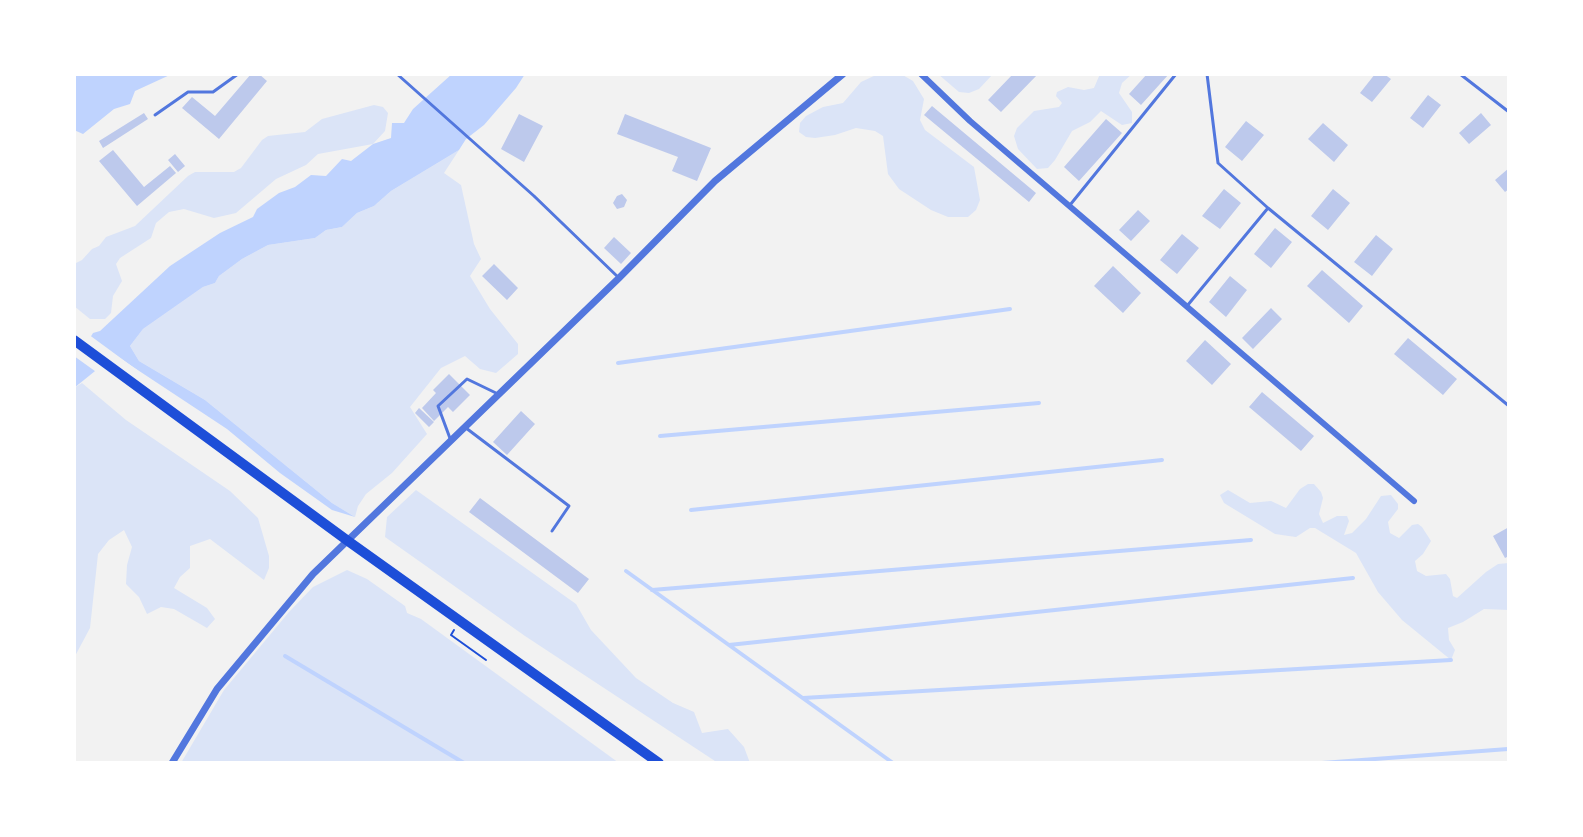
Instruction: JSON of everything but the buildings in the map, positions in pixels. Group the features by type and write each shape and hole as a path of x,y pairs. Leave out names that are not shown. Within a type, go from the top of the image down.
{"highway":[{"path":"74,340 659,763"},
{"path":"603,721 669,763"}],"street":[{"path":"172,763 217,689 313,574 715,181 843,74"},
{"path":"921,74 970,121 1414,501"}],"lane":[{"path":"155,115 188,92 213,92 238,74"},
{"path":"397,74 619,278"},
{"path":"1070,205 1176,74"},
{"path":"1207,74 1218,163 1268,208 1509,406"},
{"path":"1460,74 1509,112"},
{"path":"1187,306 1268,208"},
{"path":"451,441 438,406 467,379 500,394"},
{"path":"466,427 569,506 552,531"}],"shaded area":[{"path":"878,74 901,74 913,81 924,99 920,120 925,130 974,167 980,200 976,210 968,217 948,217 899,189 888,174 883,136 875,131 856,128 815,138 799,132 800,123 806,116 823,107 843,103 861,82"},
{"path":"938,74 993,74 979,89 969,93 959,92"},
{"path":"1100,74 1132,74 1122,83 1119,93 1132,112 1132,123 1122,125 1101,111 1090,122 1072,131 1048,168 1037,169 1018,149 1014,136 1017,128 1034,111 1059,107 1062,103 1056,96 1057,92 1068,87 1094,88"},
{"path":"374,105 383,107 388,113 385,131 373,144 318,154 306,165 276,179 236,213 214,218 184,209 169,212 156,223 151,238 120,258 116,264 122,281 113,296 111,313 105,319 90,319 74,306 74,264 106,237 135,226 188,176 195,172 234,172 268,136 305,132 322,119"},
{"path":"459,150 444,173 461,185 474,244 481,259 470,276 490,309 518,344 518,354 496,373 480,369 465,356 441,368 410,407 427,434 392,473 366,494 355,517 332,503 205,400 139,361 130,346 143,329 203,287 215,283 219,276 242,259 268,245 315,238 326,230 342,227 357,213 374,206 391,191"},
{"path":"82,383 126,420 230,491 258,518 269,556 269,568 264,580 210,539 190,546 190,568 174,588 207,608 215,619 207,628 174,609 161,607 147,614 139,597 126,584 132,547 124,530 109,540 98,554 90,628 74,658 74,388"},
{"path":"1314,484 1321,492 1323,498 1319,514 1323,523 1337,516 1347,516 1349,521 1344,535 1352,533 1366,519 1381,496 1391,495 1398,509 1388,522 1390,533 1399,538 1412,525 1422,527 1431,541 1415,561 1417,571 1426,576 1446,574 1453,596 1457,598 1486,572 1498,564 1509,563 1509,610 1484,609 1448,628 1449,640 1455,650 1451,660 1402,620 1378,592 1356,553 1315,528 1296,537 1275,534 1224,503 1220,495 1228,490 1250,503 1271,501 1286,508 1300,489"},
{"path":"416,490 576,604 591,630 636,678 673,703 694,712 702,733 728,729 744,747 750,763 718,763 525,636 385,537 387,517"},
{"path":"347,570 367,579 405,606 407,613 421,619 619,763 181,763 224,690 289,612 313,587"}],"water":[{"path":"74,74 172,74 135,91 130,104 114,109 83,134 74,130"},
{"path":"452,74 525,74 484,125 466,139 459,150 391,191 374,206 357,213 342,227 326,230 315,238 268,245 242,259 219,276 215,283 203,287 143,329 130,346 139,361 205,400 332,503 355,517 332,510 280,473 227,429 115,355 74,388 74,352 170,266 220,233 253,217 257,209 279,193 295,187 311,175 326,176 342,159 351,161 373,144 391,138 392,123 404,123 413,109"}],"pier":[{"path":"88,334 137,370 135,373 115,359 99,374 74,356 74,347"}],"waterway":[{"path":"618,363 1010,309"},
{"path":"660,436 1039,403"},
{"path":"691,510 1162,460"},
{"path":"652,590 1251,540"},
{"path":"626,571 893,763"},
{"path":"729,645 1353,578"},
{"path":"285,656 464,763"},
{"path":"803,698 1451,660"},
{"path":"1322,763 1508,749"}]}
